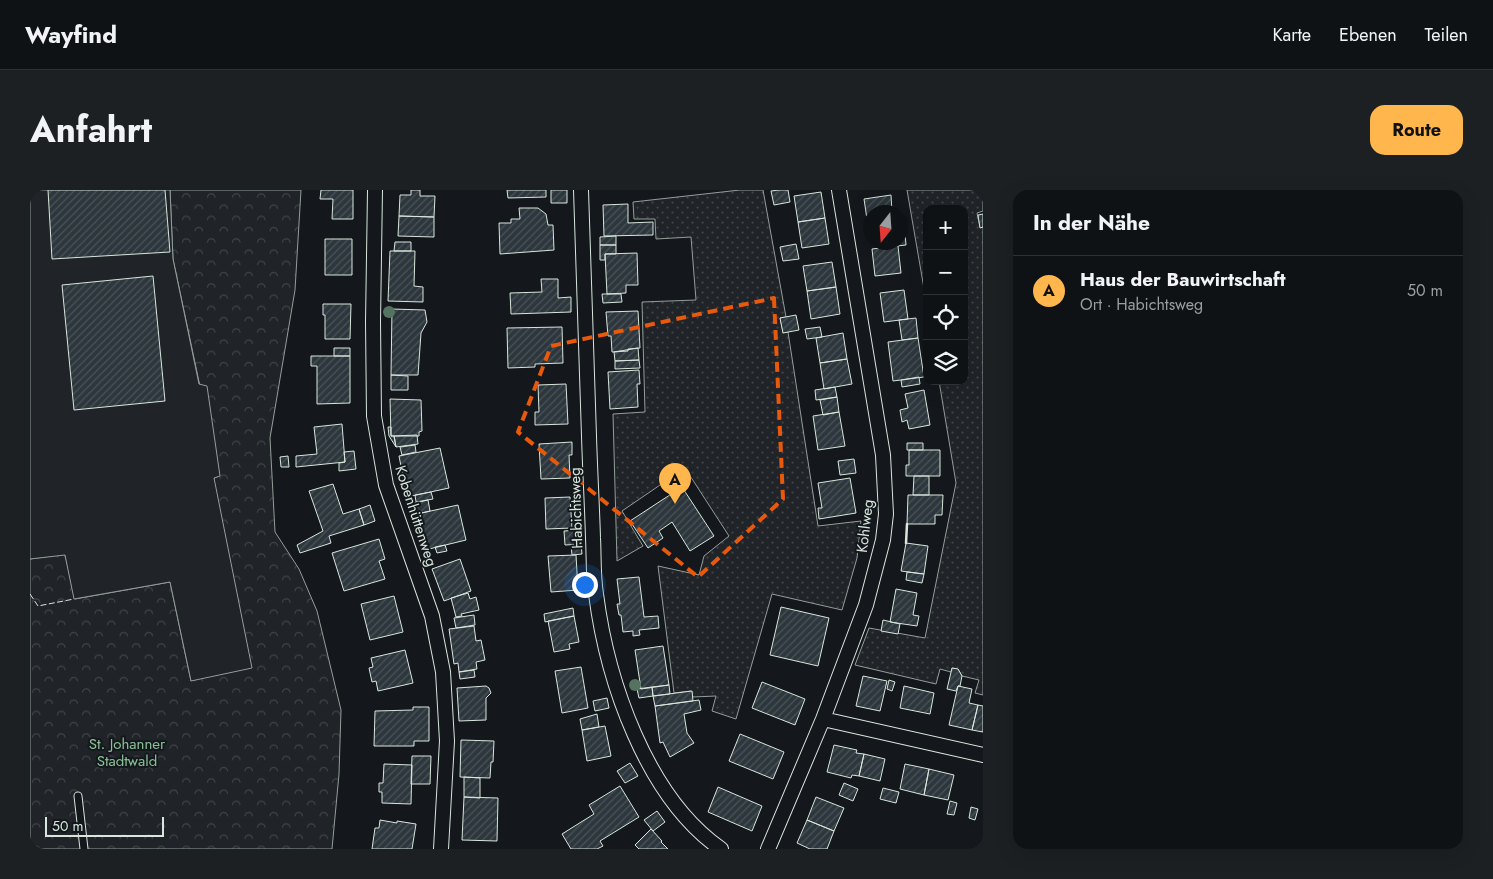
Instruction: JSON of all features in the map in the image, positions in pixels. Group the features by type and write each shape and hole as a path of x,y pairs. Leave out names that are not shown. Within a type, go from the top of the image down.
{"street":[{"name":"Kobenhüttenweg","path":"374,190 372,322 374,416 386,485 432,616 443,672 446,741 441,849"},
{"name":"Habichtsweg","path":"581,190 596,593 609,666 619,697 641,747 662,785 694,828 721,849"},
{"name":"Kohlweg","path":"768,849 823,720 866,605 883,540 886,514 883,455 839,190"},
{"path":"823,720 983,755"}],"lane":[{"path":"78,796 84,849"}],"highlighted area":[{"path":"774,298 783,499 698,577 518,432 551,346"}],"green space":[{"path":"30,190 170,190 173,259 199,384 207,386 220,476 214,478 252,668 191,681 170,582 74,599 65,555 30,559"},
{"name":"St. Johanner Stadtwald","path":"170,190 301,190 295,290 270,438 275,532 299,569 317,611 341,710 339,774 332,849 30,849 30,559 65,554 75,599 170,582 191,681 214,478 219,476 173,259"},
{"path":"740,190 763,190 786,317 780,318 783,332 788,332 818,526 861,521 857,558 842,610 772,594 736,719 712,711 716,696 693,697 691,691 674,693 658,566 699,575 704,556 729,536 685,468 622,511 643,546 617,561 613,414 645,412 642,302 696,300 691,237 656,239 655,219 634,219 633,202"},
{"path":"907,190 983,190 983,211 977,213 980,227 983,227 983,695 975,693 979,680 962,676 958,669 952,668 951,672 940,669 936,684 855,665 869,628 925,638 956,483 940,385 968,385 968,205 923,205 923,283"}],"building":[{"path":"48,190 165,190 170,252 52,259"},
{"path":"321,190 353,190 353,219 332,219 333,199 320,199"},
{"path":"411,190 420,190 420,196 435,196 434,217 399,216 400,195 411,195"},
{"path":"507,190 546,190 546,197 508,198"},
{"path":"551,190 567,190 567,203 551,203"},
{"path":"788,190 790,202 774,205 771,191"},
{"path":"821,192 825,218 798,222 794,196"},
{"path":"891,195 892,205 865,205 864,199"},
{"path":"628,204 628,223 653,222 653,235 604,236 603,205"},
{"path":"519,208 538,208 546,214 548,225 553,225 554,250 500,254 499,223 511,223 511,219 520,219"},
{"path":"983,214 983,227 980,228 978,215"},
{"path":"399,216 434,217 434,237 398,236"},
{"path":"825,218 829,244 802,248 798,222"},
{"path":"616,236 616,245 600,245 600,237"},
{"path":"325,239 352,239 352,275 325,275"},
{"path":"395,242 411,242 411,251 394,251"},
{"path":"796,244 799,259 783,261 780,247"},
{"path":"600,245 616,245 616,254 605,254 605,260 600,260"},
{"path":"872,250 898,250 901,273 875,276"},
{"path":"390,251 415,251 414,286 423,287 423,302 388,301"},
{"path":"637,253 638,285 626,285 626,293 607,294 605,254"},
{"path":"832,262 836,287 807,291 803,266"},
{"path":"153,276 165,401 74,410 62,285"},
{"path":"541,279 558,279 558,298 571,297 571,312 511,314 510,293 542,292"},
{"path":"836,287 840,314 811,319 807,291"},
{"path":"904,290 908,319 884,322 880,293"},
{"path":"602,294 621,294 622,302 603,303"},
{"path":"323,304 351,304 350,339 325,339"},
{"path":"392,309 425,310 427,322 421,333 418,375 391,375"},
{"path":"638,311 640,348 612,352 611,336 608,336 606,312"},
{"path":"796,315 799,330 783,333 780,318"},
{"path":"916,318 918,338 902,340 899,320"},
{"path":"562,327 563,363 535,364 535,367 508,368 507,328"},
{"path":"820,327 822,337 807,339 805,329"},
{"path":"843,333 847,359 820,363 816,338"},
{"path":"918,338 923,377 893,381 888,342"},
{"path":"334,348 350,348 350,356 334,356"},
{"path":"638,348 639,360 615,361 614,352"},
{"path":"311,356 350,356 350,403 317,404 317,366 311,366"},
{"path":"847,359 852,384 824,389 820,363"},
{"path":"639,360 640,368 615,369 615,361"},
{"path":"639,370 640,384 637,384 638,407 610,409 608,372"},
{"path":"391,375 408,376 408,390 391,390"},
{"path":"919,377 920,384 902,387 901,380"},
{"path":"566,384 568,424 535,425 535,412 539,412 538,385"},
{"path":"835,387 837,397 816,400 815,390"},
{"path":"924,390 930,425 909,429 907,420 902,422 900,410 908,408 905,394"},
{"path":"837,397 839,412 823,415 820,400"},
{"path":"390,399 421,400 422,431 419,432 419,436 391,436"},
{"path":"839,412 845,446 818,450 813,416"},
{"path":"342,424 345,462 296,467 296,456 317,454 314,427"},
{"path":"388,427 391,427 391,436 394,436 396,447 389,436"},
{"path":"417,435 418,444 396,447 394,436"},
{"path":"572,442 572,455 569,455 570,478 541,479 539,444"},
{"path":"907,443 923,443 923,450 907,450"},
{"path":"415,445 416,452 402,455 400,447"},
{"path":"440,448 449,488 407,497 399,456"},
{"path":"909,450 940,450 940,476 906,476 906,465 909,465"},
{"path":"354,451 356,469 339,471 339,463 345,462 344,452"},
{"path":"288,456 289,467 281,467 280,457"},
{"path":"854,459 856,473 840,475 838,461"},
{"path":"914,476 929,476 929,495 913,495"},
{"path":"850,478 856,513 819,519 818,508 822,508 818,483"},
{"path":"333,484 343,514 359,509 364,525 329,536 331,543 300,553 297,545 323,531 309,491"},
{"path":"682,487 714,536 690,551 672,522 659,531 663,538 648,548 630,521"},
{"path":"431,492 433,499 416,502 415,495"},
{"path":"908,495 943,495 942,515 935,515 935,524 907,524"},
{"path":"570,497 572,528 546,529 545,498"},
{"path":"428,500 430,511 413,515 410,504"},
{"path":"370,505 375,521 364,525 359,509"},
{"path":"458,505 466,540 425,550 417,514"},
{"path":"579,530 581,544 565,545 564,531"},
{"path":"379,539 385,559 379,561 385,579 344,591 332,553"},
{"path":"906,543 928,546 924,574 901,571"},
{"path":"581,544 582,554 572,555 571,545"},
{"path":"445,545 447,551 437,553 435,547"},
{"path":"576,555 578,590 551,592 548,556"},
{"path":"460,559 471,591 444,601 432,569"},
{"path":"907,572 924,574 922,583 906,580"},
{"path":"639,577 644,617 658,616 659,628 639,630 640,635 633,636 633,631 623,632 621,615 619,615 617,604 620,604 617,579"},
{"path":"896,589 917,593 913,615 919,616 917,626 890,622"},
{"path":"468,593 470,599 476,597 479,610 456,617 451,598"},
{"path":"394,596 403,632 370,640 361,604"},
{"path":"781,607 829,618 818,666 770,655"},
{"path":"573,608 574,616 545,622 544,614"},
{"path":"474,615 475,625 456,628 454,618"},
{"path":"574,616 579,642 569,644 570,649 554,652 548,621"},
{"path":"883,620 900,624 898,634 881,631"},
{"path":"474,626 476,641 481,640 485,660 476,662 477,669 459,672 458,663 454,664 449,629"},
{"path":"663,646 669,685 641,689 635,650"},
{"path":"405,650 413,683 378,691 376,681 372,682 369,668 373,667 371,658"},
{"path":"581,667 588,708 562,713 555,671"},
{"path":"952,668 958,669 962,676 960,686 958,686 956,691 947,689"},
{"path":"474,670 475,677 460,679 459,672"},
{"path":"863,676 887,681 880,711 856,706"},
{"path":"889,680 895,682 892,691 887,689"},
{"path":"762,682 805,699 795,725 752,708"},
{"path":"669,685 670,694 653,696 652,687"},
{"path":"486,686 491,693 486,698 486,720 459,721 457,688"},
{"path":"904,686 934,693 930,714 900,708"},
{"path":"958,686 972,689 969,703 978,705 972,730 949,725"},
{"path":"652,687 653,696 639,698 637,689"},
{"path":"692,691 693,701 655,706 653,696"},
{"path":"607,698 609,708 595,711 593,701"},
{"path":"699,700 701,710 684,714 687,733 694,743 670,757 663,742 660,743 655,706"},
{"path":"978,705 983,706 983,732 972,730"},
{"path":"413,707 429,707 429,741 414,741 414,746 374,746 375,711 413,710"},
{"path":"597,714 599,727 582,730 580,719"},
{"path":"605,726 611,756 587,761 582,730"},
{"path":"740,734 784,752 773,779 729,761"},
{"path":"461,740 494,741 490,778 460,777"},
{"path":"834,745 857,750 856,753 864,754 859,776 852,775 851,778 827,772"},
{"path":"864,754 885,759 880,781 859,776"},
{"path":"412,756 431,756 430,784 411,784"},
{"path":"630,763 638,776 625,783 617,771"},
{"path":"384,764 412,765 411,804 382,803 382,792 379,792 379,783 383,783"},
{"path":"905,764 929,769 924,795 900,789"},
{"path":"929,769 954,775 948,800 924,795"},
{"path":"464,777 480,778 480,798 464,797"},
{"path":"844,783 858,789 853,801 839,795"},
{"path":"620,786 639,817 600,841 603,846 597,849 571,849 562,834 594,814 589,805"},
{"path":"718,787 762,806 752,831 708,812"},
{"path":"883,788 899,792 896,803 880,799"},
{"path":"464,797 498,798 497,841 462,840"},
{"path":"816,797 844,808 834,831 807,820"},
{"path":"950,801 957,803 954,815 947,814"},
{"path":"971,807 978,809 975,820 969,818"},
{"path":"657,811 665,822 653,831 644,820"},
{"path":"380,820 416,824 412,849 372,849 375,828 379,828"},
{"path":"807,820 834,831 827,849 810,849 797,843"},
{"path":"651,829 668,849 639,849 635,845"}],"fence":[{"path":"30,594 38,606 74,599"}],"wall":[{"path":"906,543 907,524"}],"place":[{"name":"Haus der Bauwirtschaft","path":"675,504"}]}
